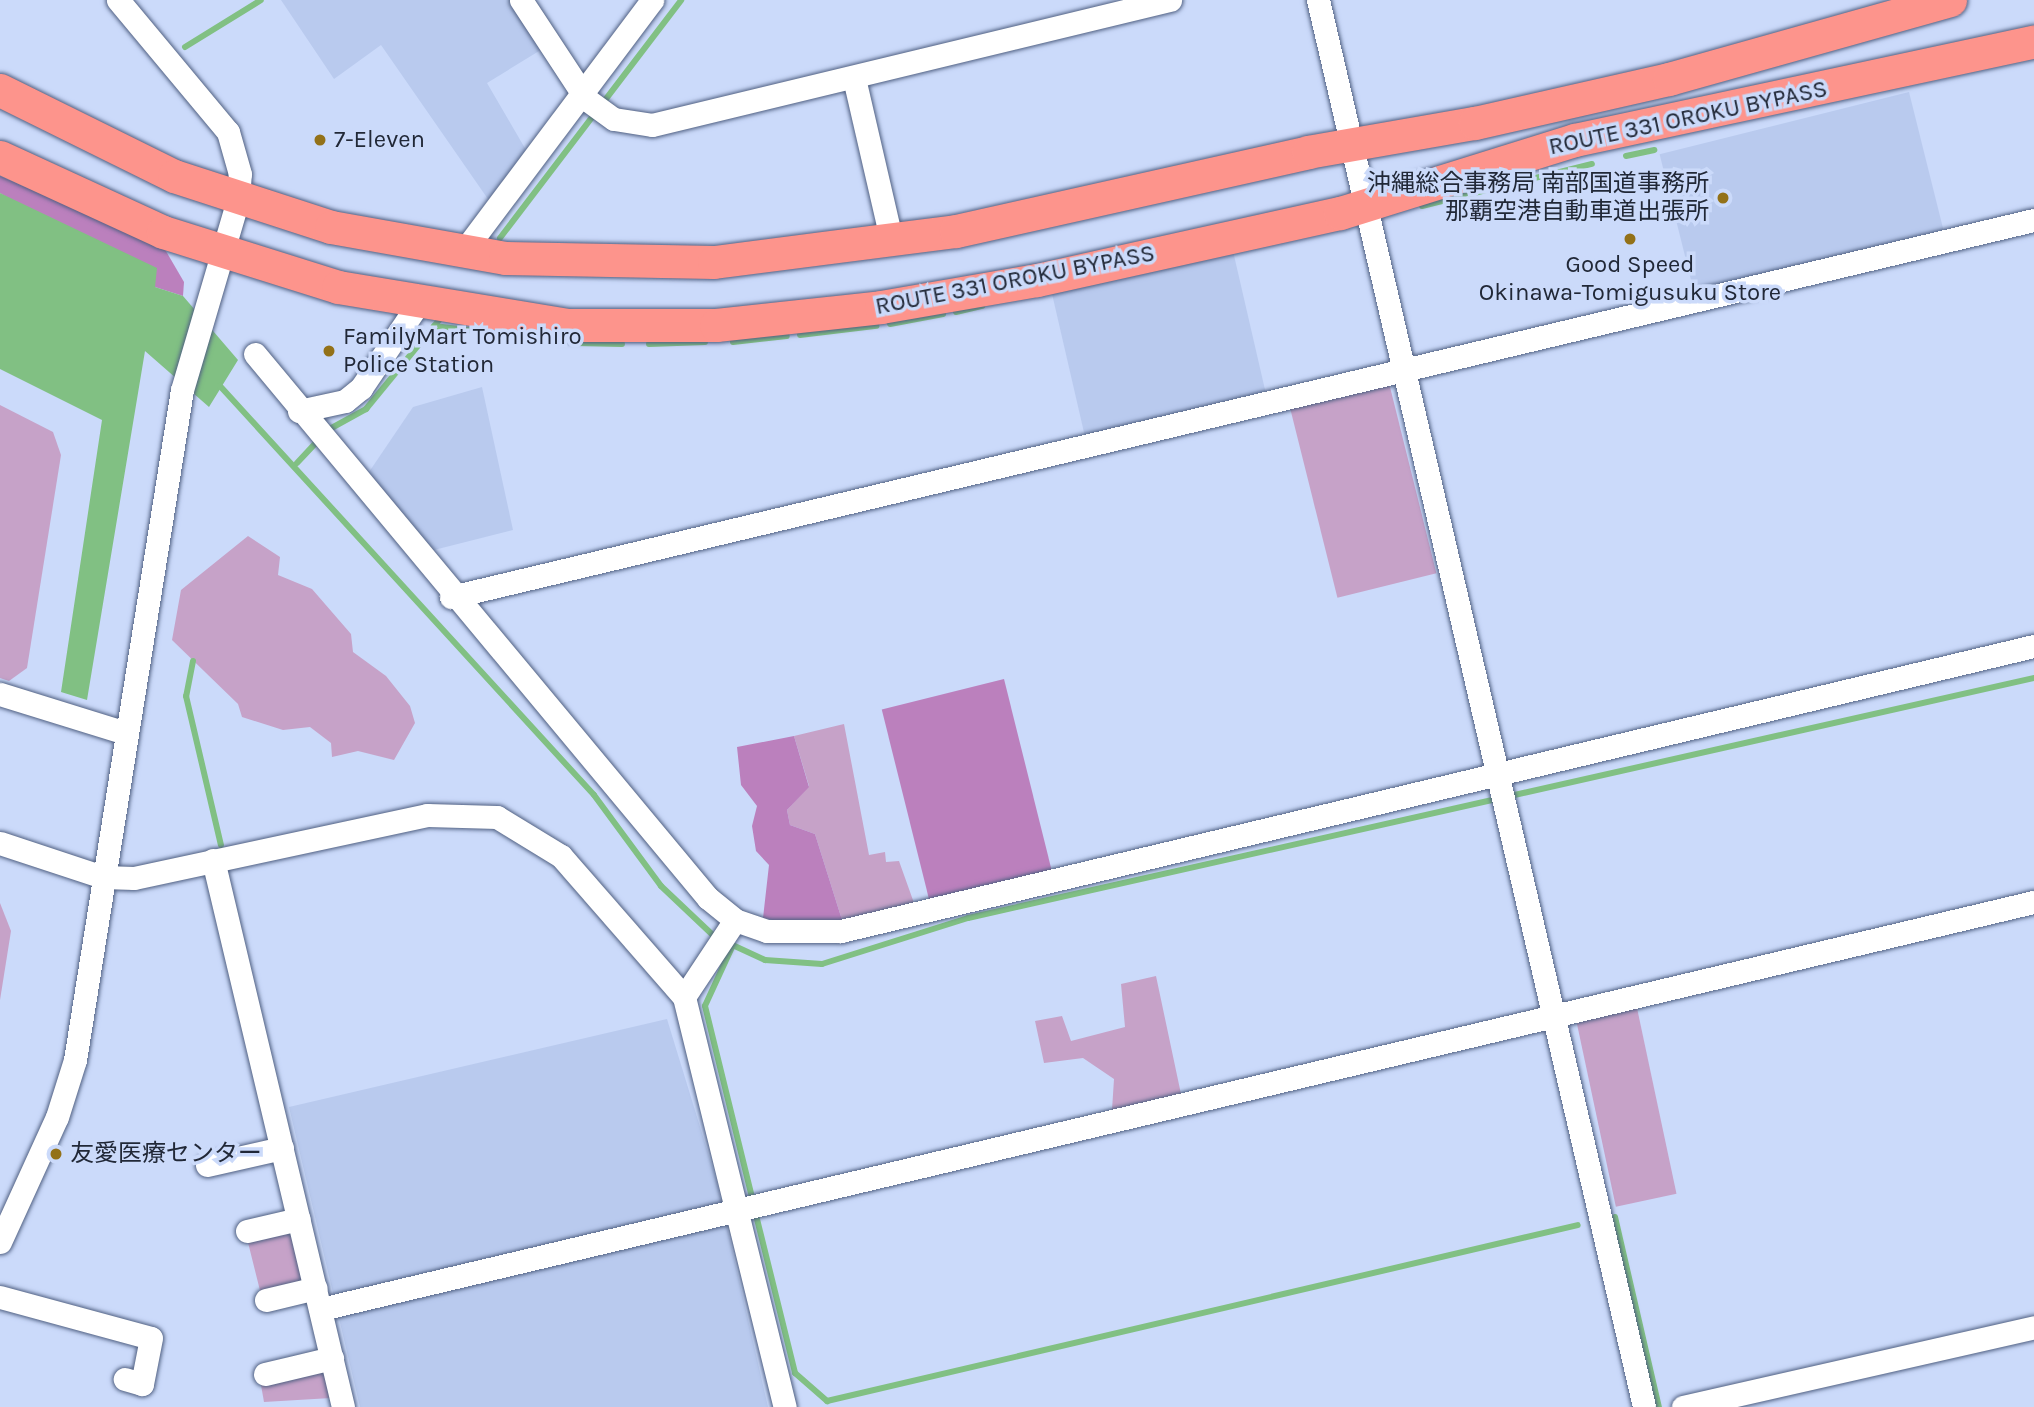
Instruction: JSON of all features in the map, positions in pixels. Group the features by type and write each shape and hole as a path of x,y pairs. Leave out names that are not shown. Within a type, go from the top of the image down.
{"highway":[{"name":"ROUTE 331 OROKU BYPASS","path":"0,90 73,130 238,200 345,230 463,253 645,264 780,258 892,243 1353,144 1580,101 1950,0"},
{"name":"ROUTE 331 OROKU BYPASS","path":"0,157 225,255 418,304 605,327 789,318 1037,280 1367,205 1575,140 2034,42"}],"street":[{"path":"0,1242 68,1090 181,390 225,255 238,200 240,174 228,132 118,0"},
{"path":"521,0 584,96 608,115 652,125 1170,0"},
{"path":"463,253 584,96 652,0"},
{"path":"1318,0 1408,371 1644,1407"},
{"path":"854,78 892,243"},
{"path":"451,597 2034,220"},
{"path":"303,416 345,401 361,388 418,304"},
{"path":"255,354 451,597 708,898 735,920 800,935 841,931 2034,646"},
{"path":"0,694 126,733"},
{"path":"0,843 103,877 134,878 427,816 497,817 561,856 684,997 785,1407"},
{"path":"213,860 343,1407"},
{"path":"266,1300 318,1299 737,1210 1553,1014 2034,902"},
{"path":"684,997 709,964 735,920"},
{"path":"207,1165 282,1147"},
{"path":"247,1231 299,1219"},
{"path":"0,1297 150,1338 142,1384 125,1379"},
{"path":"1683,1407 2034,1327"},
{"path":"265,1374 332,1358"}],"shaded area":[{"path":"281,0 514,0 544,48 487,83 526,150 490,202 381,45 334,79"},
{"path":"1909,92 1943,230 1694,292 1660,154"},
{"path":"0,176 163,246 184,282 183,296 155,287 0,193"},
{"path":"0,193 157,268 155,287 183,296 238,360 209,407 145,351 87,700 61,692 102,420 0,369"},
{"path":"1233,251 1267,396 1085,438 1052,293"},
{"path":"1389,383 1436,573 1337,598 1290,408"},
{"path":"482,387 513,530 430,551 377,491 369,472 413,407"},
{"path":"0,405 53,432 61,455 27,668 9,681 0,678"},
{"path":"248,536 280,557 278,575 312,589 351,634 353,652 386,676 410,706 415,723 394,760 358,751 332,757 331,743 310,727 283,730 242,717 238,704 172,640 181,590"},
{"path":"1004,679 1052,870 929,901 882,709"},
{"path":"844,724 869,855 885,852 886,862 899,861 914,903 842,920 815,834 790,825 787,810 809,786 794,736"},
{"path":"794,736 809,787 787,810 790,825 815,834 842,920 791,924 763,918 769,865 756,851 752,826 757,806 741,785 737,747"},
{"path":"0,903 11,931 0,1000"},
{"path":"1156,976 1181,1094 1112,1110 1114,1079 1083,1058 1044,1063 1035,1021 1062,1016 1071,1041 1125,1027 1121,984"},
{"path":"1637,1008 1677,1194 1616,1207 1576,1021"},
{"path":"667,1019 716,1179 768,1407 360,1407 289,1107"},
{"path":"289,1229 303,1284 261,1295 247,1239"},
{"path":"324,1370 331,1398 264,1402 261,1385"}],"waterway":[{"path":"185,47 261,0"},
{"path":"500,238 681,0"},
{"path":"1626,156 1654,150"},
{"path":"1422,206 1592,164"},
{"path":"956,312 982,306"},
{"path":"890,324 943,314"},
{"path":"326,431 366,409 439,320"},
{"path":"434,326 556,341"},
{"path":"800,335 876,326"},
{"path":"733,342 787,336"},
{"path":"649,344 705,342"},
{"path":"578,343 622,344"},
{"path":"220,386 594,795 661,886 716,938"},
{"path":"297,463 319,439"},
{"path":"193,661 186,696 221,845"},
{"path":"726,942 765,960 822,964 968,918 2034,678"},
{"path":"733,945 705,1006 753,1201"},
{"path":"755,1211 795,1373 827,1401 1578,1225"},
{"path":"1615,1217 1659,1407"}],"place":[{"name":"7-Eleven","path":"320,140"},
{"name":"沖縄総合事務局 南部国道事務所 那覇空港自動車道出張所","path":"1723,198"},
{"name":"Good Speed Okinawa-Tomigusuku Store","path":"1630,239"},
{"name":"FamilyMart Tomishiro Police Station","path":"329,351"},
{"name":"友愛医療センター","path":"56,1154"}]}
